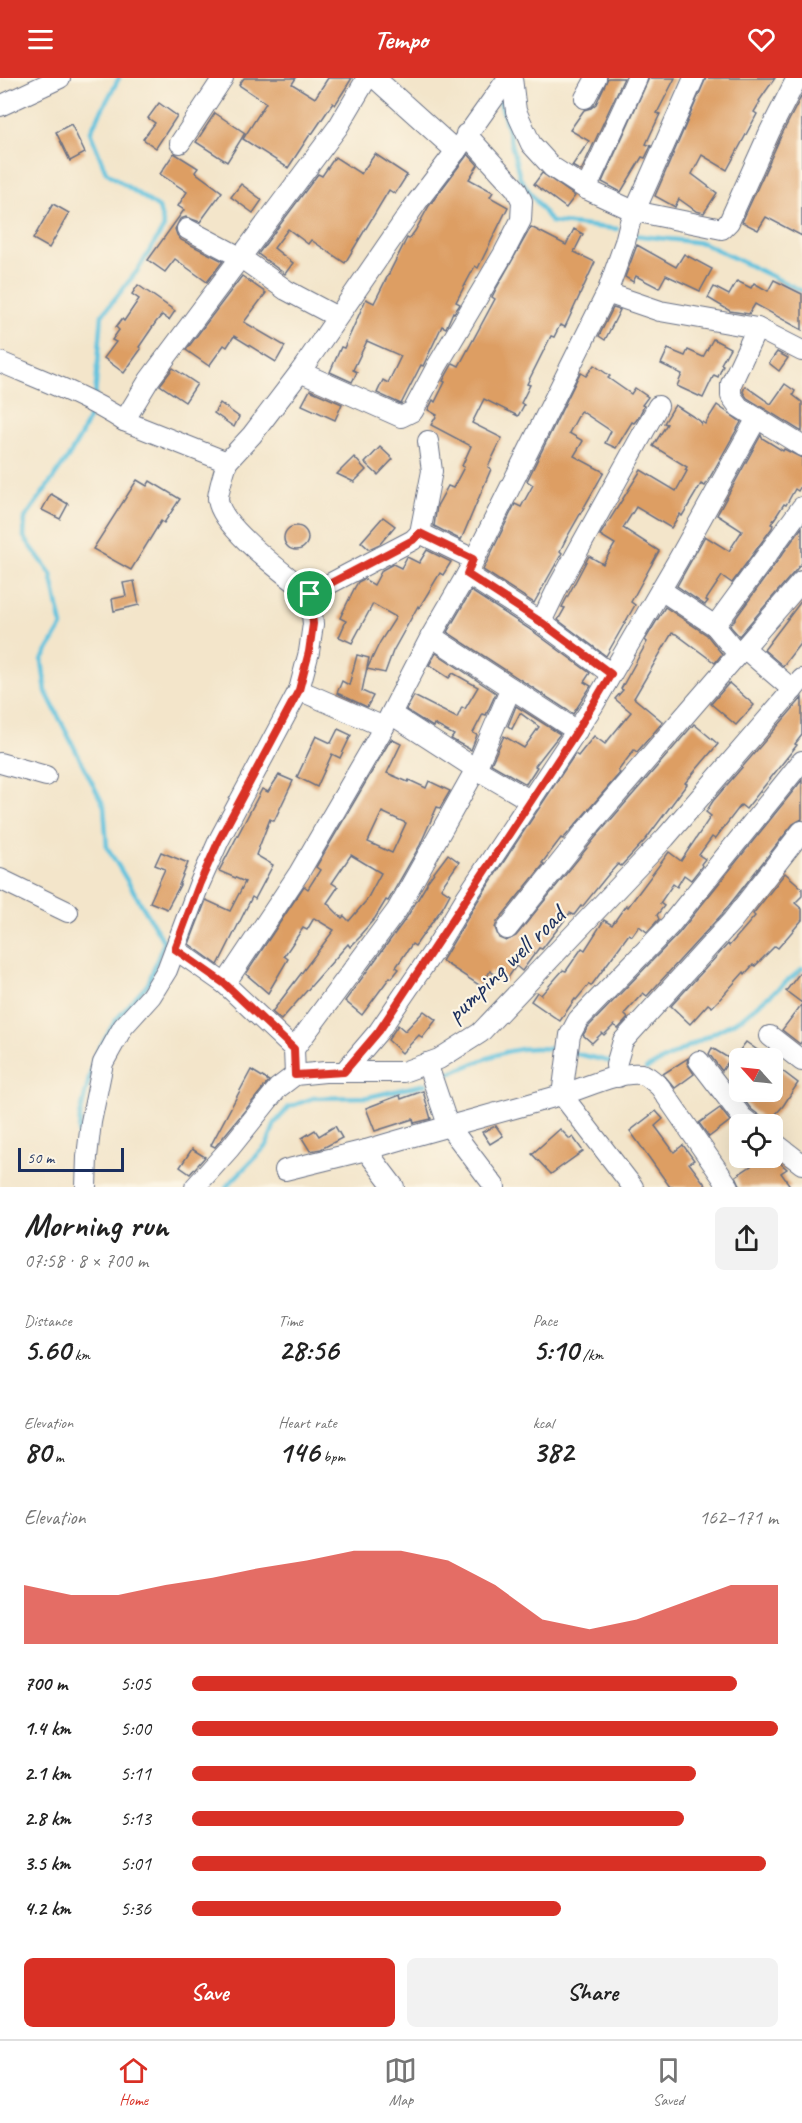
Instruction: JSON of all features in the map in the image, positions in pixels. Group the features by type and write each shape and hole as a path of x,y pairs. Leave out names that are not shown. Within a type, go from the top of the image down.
{"street":[{"path":"0,106 60,78"},
{"path":"180,143 223,78"},
{"path":"117,416 149,380 338,127 367,78"},
{"path":"300,372 401,417 413,411 521,220 522,201 516,189 461,143 375,78"},
{"path":"585,98 596,78"},
{"path":"586,189 637,78"},
{"path":"225,984 299,873 387,720 470,566 607,293 632,216 694,78"},
{"path":"509,79 516,111 531,144 552,167 632,216 722,229 729,222 770,130 797,78"},
{"path":"86,1187 91,1122 103,1064 123,1027 151,996 168,970 199,885 219,840 299,690 309,652 313,624 310,594 243,540 226,517 218,500 226,462 252,435 300,372 417,202 491,100 509,79"},
{"path":"187,229 240,257 286,290 337,317"},
{"path":"607,293 660,311 757,328 802,351"},
{"path":"757,328 731,384 731,396 739,407 802,446"},
{"path":"0,362 74,394 117,416 226,462"},
{"path":"541,622 658,406"},
{"path":"344,1072 379,1031 577,731 661,590 757,418"},
{"path":"310,594 413,540 420,533 432,471 428,441"},
{"path":"715,626 802,507"},
{"path":"420,533 470,566 611,674"},
{"path":"507,929 586,830 802,581"},
{"path":"661,590 715,626 741,651 797,684"},
{"path":"431,636 577,731"},
{"name":"pumping well road","path":"295,1075 403,1072 439,1059 480,1033 665,838 797,684"},
{"path":"195,1187 231,1148 278,1088 295,1075 294,1049 397,910 476,769 512,688"},
{"path":"299,690 387,720 531,801"},
{"path":"633,1187 562,1095 570,1035 578,1020 670,925 802,761"},
{"path":"0,762 46,776"},
{"path":"617,1071 623,1041 796,851 802,831"},
{"path":"1,884 68,912"},
{"path":"175,949 225,984 294,1049"},
{"path":"770,1036 802,1061"},
{"path":"699,1061 740,1114"},
{"path":"427,1063 448,1125 495,1187"},
{"path":"285,1170 366,1150 448,1125 562,1095 617,1071 640,1074 660,1087 729,1187"},
{"path":"783,1149 802,1164"},
{"path":"366,1150 394,1187"}],"building":[{"path":"244,78 296,78 292,84 315,98 328,78 352,78 288,168 243,139 266,103 239,85"},
{"path":"608,78 624,78 581,171 572,166 589,141 570,130 584,110 596,104"},
{"path":"649,78 675,78 657,113 660,114 646,144 651,146 621,192 602,182"},
{"path":"706,78 775,78 759,101 754,112 757,114 727,170 702,155 692,174 717,193 704,213 696,211 679,199 675,207 655,196"},
{"path":"802,95 802,236 766,217 758,230 742,222"},
{"path":"159,103 177,116 156,148 143,139 155,123 148,118"},
{"path":"215,113 245,133 227,162 196,142"},
{"path":"71,124 85,153 70,161 56,132"},
{"path":"174,153 198,168 195,172 222,192 200,222 186,217 180,219 175,229 181,240 223,261 207,282 175,259 165,272 148,260 184,210 178,206 187,192 160,174"},
{"path":"375,154 407,175 395,194 389,190 345,263 311,240 308,244 288,229 274,248 293,263 285,274 258,254 318,174 322,176 335,157 361,174"},
{"path":"468,154 478,165 469,179 493,192 490,197 508,207 478,268 475,266 456,302 460,304 459,306 453,312 446,328 442,326 401,404 377,393 383,380 388,383 401,356 367,341 353,370 357,372 352,382 330,372 341,347 344,348 366,299 374,303 407,238 409,239 415,231 429,206"},
{"path":"542,173 575,196 566,208 534,184"},
{"path":"241,184 262,200 253,213 231,197"},
{"path":"53,204 69,213 49,248 33,239"},
{"path":"531,227 566,245 574,229 583,234 574,252 595,262 565,327 560,325 554,337 551,336 527,384 530,385 521,403 524,405 518,416 484,399 472,423 502,438 488,467 491,469 461,540 434,526 437,506 448,486 453,488 464,467 462,466 471,446 431,425 437,415 428,410 433,400 435,402 453,363 459,366 495,299 492,297 496,289"},
{"path":"637,245 676,267 684,254 712,269 700,291 666,275 659,288 636,276 633,282 625,277"},
{"path":"242,276 266,293 244,322 285,346 276,362 234,336 227,347 224,345 209,366 186,350"},
{"path":"774,280 802,294 802,330 755,304 749,314 730,311 708,298 714,287 729,295 737,281 751,288 754,283 768,291"},
{"path":"138,285 175,311 169,320 162,315 156,322 124,373 104,358 116,342 112,340 119,330 116,327 122,319 124,321 139,299 132,294"},
{"path":"613,308 620,310 605,340 599,336"},
{"path":"713,339 730,348 721,364 723,365 718,377 714,375 703,398 677,386 682,374 661,364 668,349 685,356 688,350 703,357"},
{"path":"777,352 788,358 779,371 769,363"},
{"path":"594,365 631,394 635,388 648,397 642,405 644,406 638,418 634,423 632,422 616,448 605,443 611,431 581,411 569,433 583,441 574,456 604,472 566,539 560,551 562,553 534,603 483,570 515,504 521,507 533,485 527,481 579,375 581,373 586,376"},
{"path":"173,368 197,384 185,402 160,385"},
{"path":"785,384 795,391 793,395 802,402 802,432 747,398 743,392 745,386 771,404"},
{"path":"310,390 342,404 335,420 302,405"},
{"path":"220,403 239,417 234,427 214,413"},
{"path":"675,405 700,421 701,424 702,422 705,424 717,405 741,422 705,486 701,484 682,516 680,514 671,528 636,507 623,528 659,551 631,602 635,605 606,656 558,620 565,608 562,607 589,556 603,564 615,544 600,535 641,470 676,491 687,471 685,470 687,467 653,446 667,424 664,423"},
{"path":"761,435 762,438 783,451 784,449 802,458 802,484 798,491 795,489 786,505 784,504 771,524 772,528 732,583 722,576 705,605 677,586 705,536 729,551 742,531 717,515"},
{"path":"380,447 393,459 378,475 365,463"},
{"path":"354,457 366,470 354,482 337,474"},
{"path":"137,480 147,486 150,481 180,499 164,523 161,521 131,570 93,549"},
{"path":"51,494 68,504 60,519 42,510"},
{"path":"383,517 395,526 380,544 369,549 361,542"},
{"path":"296,526 305,529 308,538 305,547 296,550 287,547 284,538 287,529"},
{"path":"802,527 802,563 739,636 730,626"},
{"path":"427,550 451,562 443,575 440,573 419,608 418,606 393,651 385,673 367,669 396,617 373,604 352,643 339,637 346,621 340,618 354,589 358,582 364,579 374,585 382,570 393,564 401,568 407,557 419,563"},
{"path":"134,581 139,605 114,611 112,599 126,596 123,583"},
{"path":"471,591 534,632 590,673 584,682 591,686 573,714 447,632"},
{"path":"802,600 802,641 783,666 764,650"},
{"path":"665,607 707,635 722,654 715,663 672,633 634,698 663,722 637,752 634,750 618,771 620,773 563,839 561,838 542,863 544,864 497,922 495,928 499,938 506,941 516,936 595,838 694,724 718,744 685,783 687,784 646,839 621,866 618,864 574,915 570,913 522,971 516,966 505,982 490,971 482,987 442,961 477,902 575,754 578,756 594,736 605,744 631,712 615,699 623,690 621,689 647,642 645,640"},
{"path":"436,653 496,693 486,715 483,714 473,733 477,735 471,750 451,739 454,735 434,724 433,727 406,710 414,696 457,718 462,707 465,709 478,687 453,673 449,678 429,665"},
{"path":"357,655 369,658 362,691 373,696 367,707 337,693 342,681 349,685"},
{"path":"729,683 754,705 736,725 711,704"},
{"path":"802,698 802,735 795,744 797,745 746,809 741,805 715,839 712,837 699,855 705,859 691,880 684,875 677,887 673,884 660,903 664,906 657,915 659,919 647,932 639,926 632,936 629,934 591,986 589,984 575,999 560,1021 531,1001 537,992 541,995 563,970 566,971 582,948 585,950 604,920 612,925 669,852 681,861 711,816 706,812 713,801"},
{"path":"516,706 560,734 535,766 537,767 526,784 491,764 504,736 524,748 539,727 520,713 512,729 508,726"},
{"path":"338,729 351,735 340,758 332,754 317,787 297,777 316,736 331,743"},
{"path":"391,739 401,744 387,773 426,788 429,781 450,791 440,808 437,807 420,845 388,901 386,900 362,935 350,947 348,944 281,1020 272,1012 334,930 314,918 307,930 303,928 284,956 288,959 268,993 246,974 304,886 308,889 320,870 316,867","holes":["382,812 406,823 392,853 368,842","351,855 381,873 366,901 349,921 344,916 342,918 327,903 338,887 332,883"]},
{"path":"279,775 293,781 274,821 270,819 256,855 273,865 255,899 252,897 218,965 189,944 206,900 230,911 245,882 219,871 262,789 268,792"},
{"path":"802,780 802,819 793,824 723,913 647,996 643,993 624,1014 628,1018 618,1029 614,1025 592,1043 583,1035 588,1027 679,933"},
{"path":"161,852 188,863 180,885 167,909 150,902 165,869 155,865"},
{"path":"448,854 459,862 441,888 450,894 415,946 412,944 396,967 399,969 392,978 390,977 362,1015 345,1001 407,917 427,882"},
{"path":"785,873 802,888 802,896 795,903 802,909 802,920 778,948 775,946 755,966 753,965 745,974 744,972 712,1007 708,1004 690,1024 671,1006 755,916 753,914"},
{"path":"802,970 802,1003 786,991"},
{"path":"802,1004 802,1041 800,1044 782,1030"},
{"path":"424,1011 436,1020 422,1038 419,1035 402,1053 388,1040 398,1025 405,1031"},
{"path":"746,1042 754,1048 741,1048"},
{"path":"712,1048 729,1058 722,1071 709,1054"},
{"path":"688,1058 687,1063 694,1074 675,1088 663,1074"},
{"path":"251,1070 269,1081 215,1147 211,1145"},
{"path":"783,1072 798,1083 776,1114 757,1114 746,1102 783,1102"},
{"path":"423,1091 431,1119 414,1123 413,1119 375,1131 366,1108 400,1095 401,1099"},
{"path":"720,1108 729,1120 709,1137 699,1123"},
{"path":"656,1111 663,1119 655,1126 674,1152 683,1145 694,1160 689,1163 707,1187 670,1187 630,1131"},
{"path":"335,1126 342,1138 321,1149 310,1151 302,1138 315,1130 319,1136"},
{"path":"496,1126 503,1136 490,1144 482,1132"},
{"path":"560,1129 570,1139 573,1137 583,1151 551,1174 532,1154"},
{"path":"192,1149 205,1157 190,1174 180,1167"},
{"path":"783,1166 787,1169 781,1173 791,1187 741,1187 736,1176 748,1168 783,1168"}],"waterway":[{"path":"95,397 102,315 138,270 164,227 159,208 106,172 90,132 119,78"},
{"path":"500,100 520,178 551,222 617,229"},
{"path":"633,235 703,243 802,291"},
{"path":"75,1187 80,1116 94,1058 115,1021 148,984 164,942 107,847 104,806 46,692 42,660 62,626 51,574 24,537 25,518 69,456 93,408"},
{"path":"646,1069 742,1018 802,969"},
{"path":"439,1078 484,1059 514,1050 545,1048 562,1051"},
{"path":"573,1053 612,1062"},
{"path":"226,1187 267,1145 275,1123 289,1107 313,1098 368,1097 426,1084"}],"route":[{"path":"420,533 473,559 467,574 541,622 611,674 577,731 379,1031 344,1072 295,1075 294,1049 225,984 175,949 219,840 299,690 309,652 313,624 310,594 413,540 420,533"}]}
